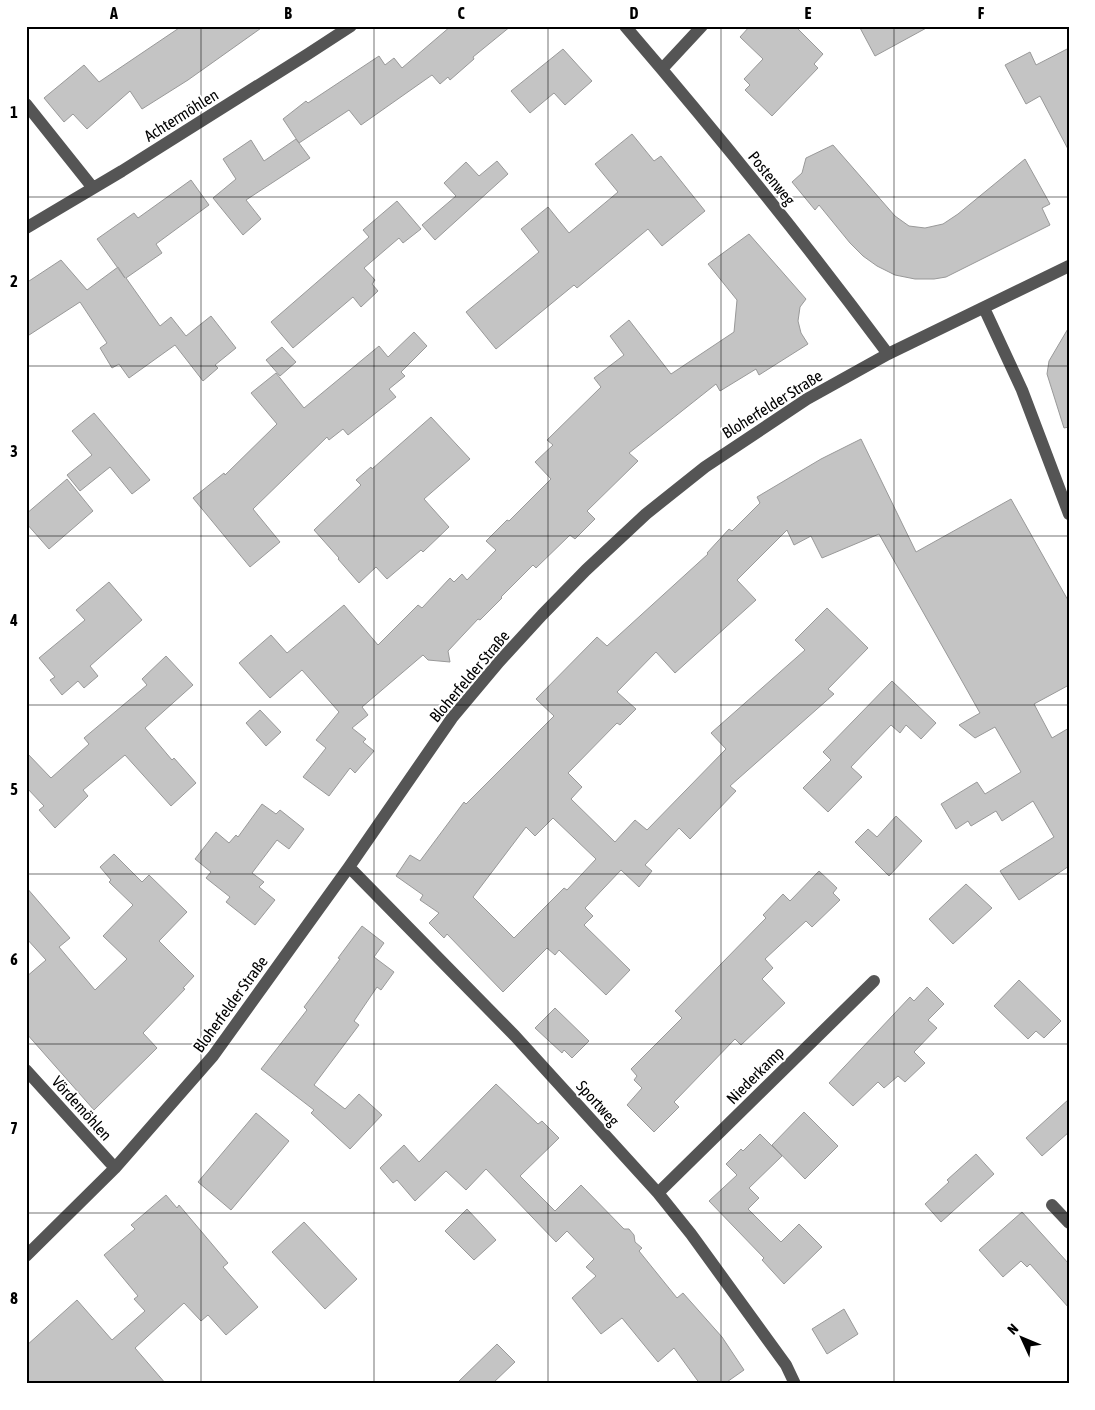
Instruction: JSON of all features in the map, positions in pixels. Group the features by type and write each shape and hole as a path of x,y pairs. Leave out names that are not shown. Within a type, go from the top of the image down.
{"street":[{"name":"Achtermöhlen","path":"26,228 163,146 350,26"},
{"name":"Postenweg","path":"625,26 743,167 849,301 888,354"},
{"path":"662,69 702,26"},
{"path":"26,104 93,188"},
{"name":"Bloherfelder Straße","path":"26,1256 114,1168 213,1056 349,867 452,718 506,656 586,570 646,514 705,467 807,399 888,354 1069,266"},
{"path":"984,308 1022,390 1069,514"},
{"name":"Sportweg","path":"349,867 515,1036 658,1193 691,1234 780,1358 795,1384"},
{"name":"Niederkamp","path":"658,1193 874,981"},
{"name":"Vördemöhlen","path":"26,1070 114,1168"},
{"path":"1052,1205 1069,1223"}],"building":[{"path":"182,26 264,26 188,80 142,109 130,91 87,129 73,114 64,122 44,98 84,65 99,82"},
{"path":"451,26 511,26 473,57 474,59 450,80 448,77 440,84 432,75 361,125 349,110 299,143 283,119 306,101 308,103 379,56 385,65 394,58 402,68"},
{"path":"750,26 795,26 823,54 814,64 818,68 772,116 745,90 750,85 744,79 763,59 740,37"},
{"path":"859,26 930,26 875,56"},
{"path":"1069,48 1069,151 1040,96 1026,104 1005,65 1030,52 1036,65"},
{"path":"563,49 592,81 565,105 554,93 530,113 511,91"},
{"path":"632,134 654,161 661,156 705,211 662,246 648,229 577,288 574,285 496,349 466,312 539,252 521,229 548,207 569,233 618,192 595,164"},
{"path":"296,139 310,158 246,200 261,219 243,235 213,198 236,179 223,159 251,140 264,161"},
{"path":"833,145 895,216 909,226 925,228 943,224 958,214 1025,159 1050,204 1042,208 1050,225 946,277 915,279 895,275 863,256 819,205 815,210 792,182 802,173 806,158"},
{"path":"497,161 508,174 435,240 422,225 456,196 444,183 466,162 479,176"},
{"path":"191,180 209,205 156,244 162,253 126,278 160,326 171,317 186,336 211,316 236,348 215,365 218,368 203,381 175,345 129,378 119,364 112,368 100,348 107,343 80,302 26,337 26,283 61,260 87,290 117,267 97,239 134,213 138,218"},
{"path":"397,201 421,229 403,243 399,238 364,268 375,280 372,284 378,291 361,307 353,297 293,348 271,322 369,237 363,230"},
{"path":"749,234 806,299 800,307 798,321 801,333 808,344 759,375 756,369 720,391 716,384 629,453 638,461 587,511 595,519 575,539 570,535 536,568 533,565 480,620 478,619 448,651 450,662 428,660 423,655 362,707 368,715 352,728 366,739 363,742 374,751 355,773 350,768 329,796 303,777 326,748 316,740 339,712 302,670 270,698 239,663 271,635 287,653 344,605 378,645 418,605 422,608 450,578 454,582 462,574 467,580 496,550 486,541 551,479 535,462 553,445 547,440 601,387 594,378 624,355 610,336 629,320 671,374 734,332 737,300 708,264"},
{"path":"1069,327 1069,427 1064,428 1047,374 1049,361"},
{"path":"414,332 427,346 401,372 405,376 389,389 396,397 348,435 343,429 329,440 327,437 253,509 280,542 250,567 193,498 224,473 225,475 277,424 251,393 276,373 304,408 379,346 388,357"},
{"path":"282,347 296,362 280,376 266,360"},
{"path":"94,413 150,480 132,494 110,467 80,491 67,475 92,455 72,431"},
{"path":"431,417 470,459 424,499 449,527 423,552 421,550 387,579 376,567 359,583 314,530 361,485 356,480 371,467 372,469"},
{"path":"861,439 916,552 1011,499 1069,602 1069,685 1034,704 1052,738 1069,728 1069,866 1019,900 1000,871 1054,837 1033,801 1002,821 996,811 971,826 968,821 956,829 941,804 977,782 985,794 1021,772 995,727 975,738 959,725 980,713 879,534 822,558 811,536 794,545 787,530 737,580 756,600 675,673 656,652 617,692 636,709 620,725 617,723 568,773 582,787 571,799 615,842 635,820 647,830 726,749 711,733 805,650 795,640 827,608 868,648 828,689 834,694 730,786 736,791 690,839 679,828 645,865 652,871 639,887 621,870 585,908 593,916 584,925 630,970 606,995 559,950 555,955 547,948 503,992 447,934 444,938 429,923 439,913 420,900 423,895 396,876 410,855 420,861 464,802 466,804 554,716 536,699 597,637 607,646 708,554 729,529 732,531 760,503 757,497 821,459","holes":["553,818 596,859 567,890 564,888 514,938 473,897 526,827 535,836"]},
{"path":"67,479 93,511 49,549 26,523 26,514"},
{"path":"109,582 142,620 90,666 98,676 84,688 78,681 62,695 50,680 55,677 39,658 85,620 76,610"},
{"path":"166,656 193,685 145,728 172,760 174,758 196,783 171,806 125,755 83,790 88,796 55,828 39,810 44,806 26,787 26,752 51,778 89,744 84,738 147,685 142,679"},
{"path":"892,681 936,723 921,739 906,725 900,733 891,725 851,767 862,777 828,812 803,788 831,760 823,752"},
{"path":"260,710 281,732 266,746 246,723"},
{"path":"262,804 276,814 280,810 304,829 289,849 277,840 252,873 264,882 259,887 275,900 255,925 226,902 230,897 206,878 211,872 195,859 216,832 229,843 236,835 238,837"},
{"path":"896,816 922,841 889,876 855,842 868,829 877,837"},
{"path":"114,854 142,882 149,875 187,912 159,941 194,976 183,988 185,989 143,1033 157,1048 94,1110 26,1033 26,977 46,960 26,938 26,887 70,938 59,947 95,990 127,959 103,936 133,905 109,882 111,880 100,867"},
{"path":"819,871 837,888 833,893 840,900 812,927 806,921 765,959 773,968 762,979 785,1003 741,1045 735,1039 674,1102 679,1107 654,1132 627,1105 642,1088 634,1080 637,1076 631,1069 682,1018 675,1011 766,918 763,915 783,894 790,901"},
{"path":"966,884 992,908 953,944 929,919"},
{"path":"362,926 384,943 374,957 394,972 381,990 377,987 354,1021 359,1025 314,1085 345,1109 359,1094 382,1115 350,1149 311,1113 314,1110 261,1069 307,1010 304,1007"},
{"path":"1019,980 1061,1021 1044,1038 1036,1031 1028,1039 994,1006"},
{"path":"927,987 944,1004 928,1020 937,1028 914,1052 925,1063 905,1082 898,1076 884,1088 878,1082 853,1106 829,1083 910,997 914,1001"},
{"path":"555,1008 589,1041 572,1058 564,1050 562,1053 535,1028"},
{"path":"496,1084 538,1124 542,1121 559,1138 520,1176 555,1211 581,1185 624,1229 629,1229 634,1235 635,1242 642,1248 639,1251 677,1298 683,1293 722,1337 744,1370 724,1384 700,1384 674,1348 658,1362 622,1318 601,1334 572,1298 596,1276 586,1267 594,1259 567,1231 556,1242 486,1169 466,1190 446,1171 415,1201 397,1180 393,1183 380,1168 404,1145 419,1162"},
{"path":"1069,1099 1069,1132 1042,1156 1026,1138"},
{"path":"804,1112 838,1146 805,1179 772,1145"},
{"path":"256,1113 289,1141 231,1210 198,1182"},
{"path":"760,1134 782,1156 749,1188 759,1198 748,1209 781,1242 799,1224 822,1247 784,1284 762,1260 764,1258 709,1201 737,1175 726,1164"},
{"path":"976,1154 994,1174 941,1222 925,1204 949,1182 947,1180"},
{"path":"166,1195 177,1208 179,1205 228,1263 223,1267 258,1307 226,1335 208,1315 201,1321 184,1303 135,1348 166,1384 26,1384 26,1346 77,1300 112,1340 145,1311 134,1299 138,1296 104,1255 135,1229 131,1225"},
{"path":"467,1209 496,1240 474,1260 445,1231"},
{"path":"1022,1212 1069,1264 1069,1308 1030,1264 1027,1267 1021,1261 1003,1277 979,1250"},
{"path":"304,1222 357,1279 325,1309 272,1252"},
{"path":"844,1309 858,1334 827,1354 812,1329"},
{"path":"497,1344 515,1362 492,1384 456,1384"}]}
